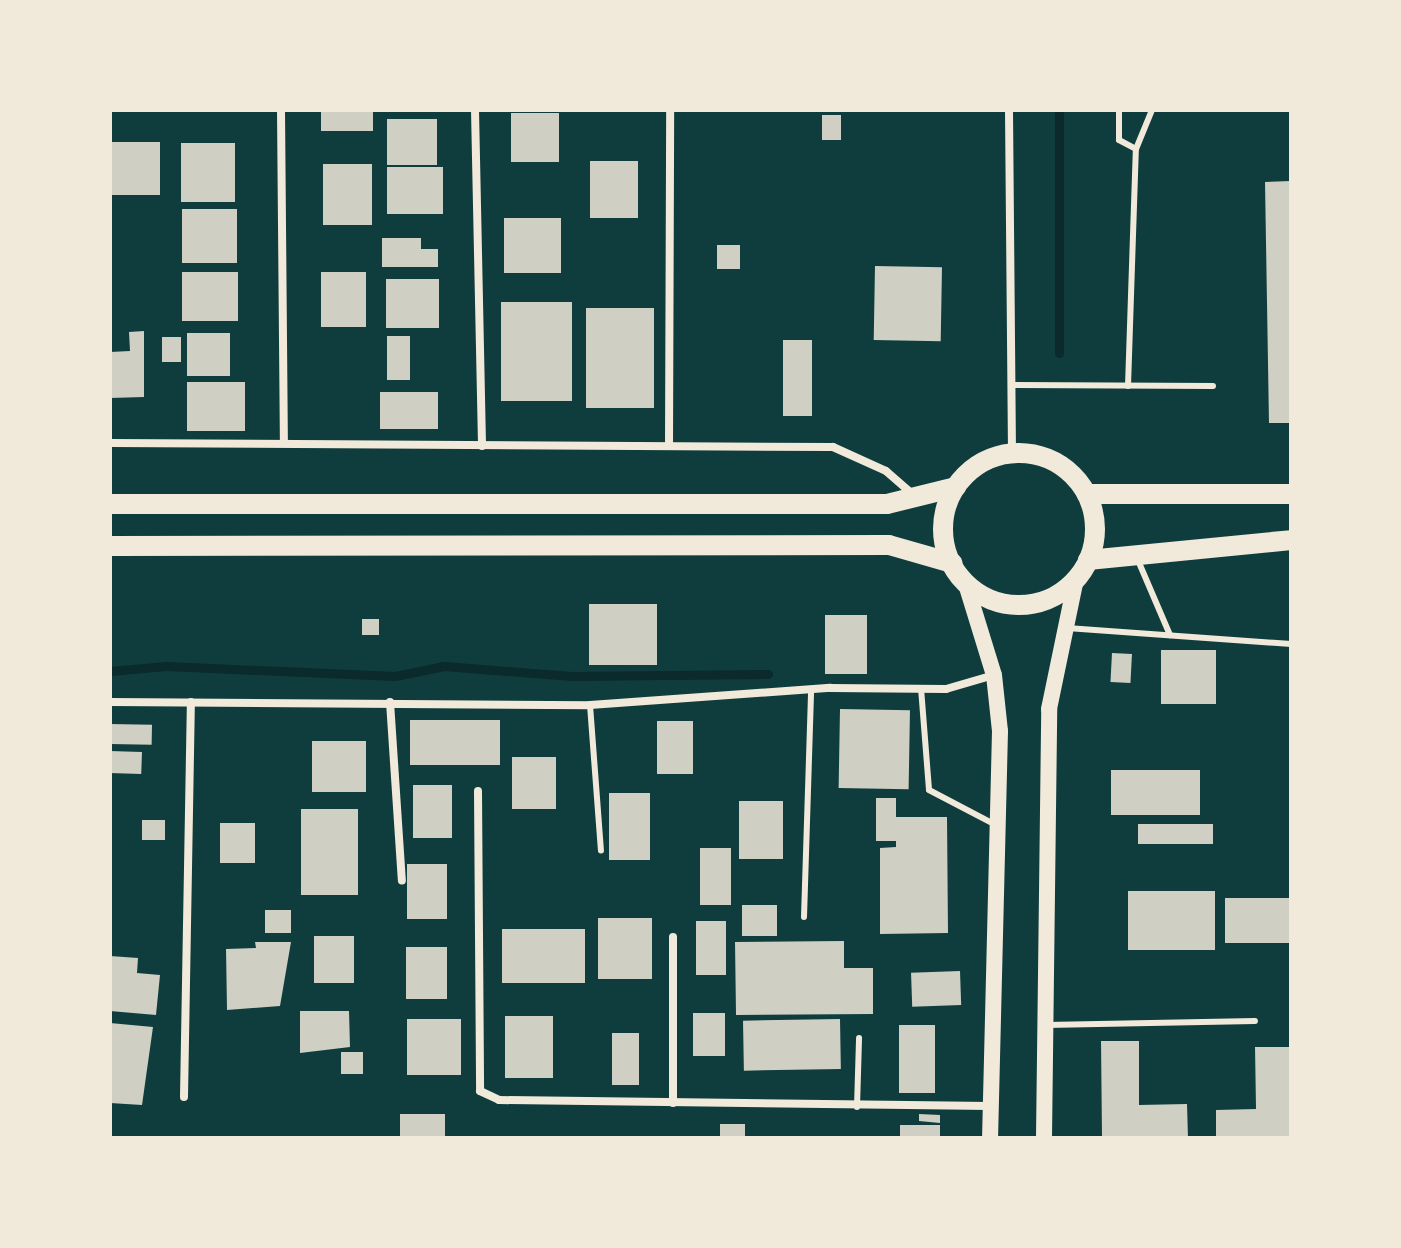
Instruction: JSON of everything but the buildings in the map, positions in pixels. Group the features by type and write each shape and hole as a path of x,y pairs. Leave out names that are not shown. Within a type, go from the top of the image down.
{"main road":[{"path":"110,504 918,499 956,487 980,464 1012,453 1056,462 1087,494 1095,527 1088,560 1076,579 1062,628 1049,709 1044,1138"},
{"path":"956,487 944,530 952,563 965,581 994,675 998,826 990,1138"},
{"path":"1087,494 1287,493"},
{"path":"1088,560 1291,540"},
{"path":"110,546 889,545 952,563"},
{"path":"965,581 993,600 1027,604 1076,579"}],"street":[{"path":"281,110 284,441"},
{"path":"475,110 482,446"},
{"path":"669,446 670,110"},
{"path":"1009,110 1012,453"},
{"path":"110,443 284,441 850,451 918,499"},
{"path":"110,702 590,705 811,690 921,688 994,675"},
{"path":"184,1097 191,702"},
{"path":"390,702 402,881"},
{"path":"478,791 477,1077 480,1091 499,1100 857,1107 990,1106"},
{"path":"673,937 673,1103"}],"lane":[{"path":"1119,110 1119,140 1136,149"},
{"path":"1128,386 1136,149 1152,110"},
{"path":"1013,385 1213,386"},
{"path":"1135,554 1170,635"},
{"path":"1062,628 1291,644"},
{"path":"921,688 929,790 998,826"},
{"path":"804,917 811,690"},
{"path":"590,705 601,851"},
{"path":"1045,1025 1255,1021"},
{"path":"857,1107 859,1038"}],"waterway":[{"path":"1059,110 1059,353"},
{"path":"110,671 166,666 395,676 444,666 572,676 768,674"}]}
